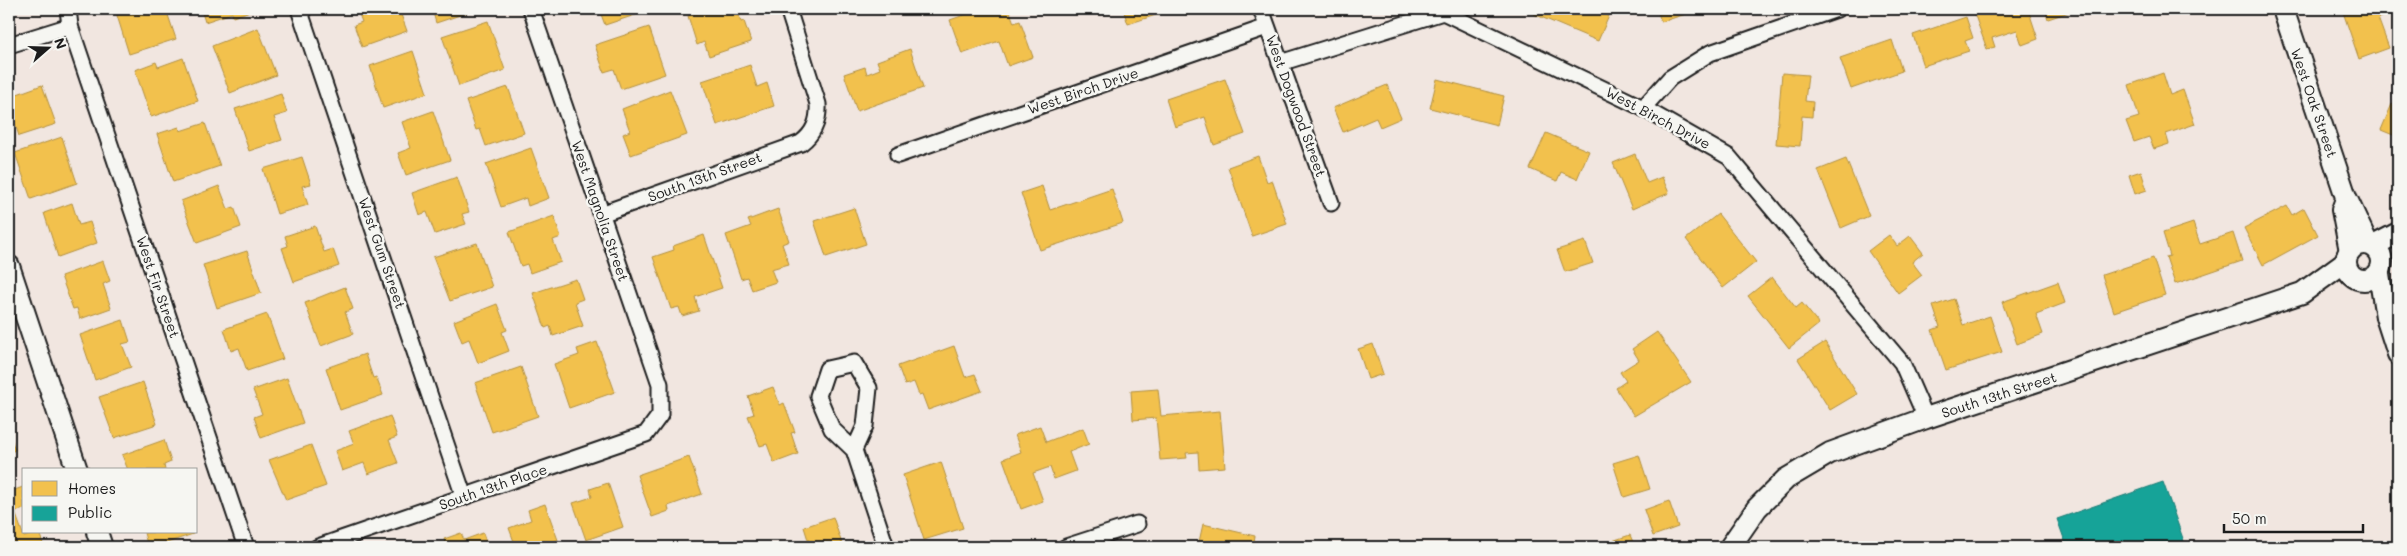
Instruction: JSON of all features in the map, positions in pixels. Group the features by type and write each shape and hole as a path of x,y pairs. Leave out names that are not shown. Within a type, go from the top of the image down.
{"street":[{"name":"West Fir Street","path":"68,9 70,26 246,547"},
{"name":"West Gum Street","path":"299,9 464,497"},
{"name":"West Magnolia Street","path":"531,9 660,384 660,414"},
{"name":"South 13th Street","path":"601,214 801,143 808,138 818,120 818,104 788,9"},
{"name":"West Dogwood Street","path":"1261,9 1331,203"},
{"path":"1643,108 1670,78 1710,53 1837,9"},
{"name":"West Oak Street","path":"2283,9 2398,354"},
{"name":"West Birch Drive","path":"1280,63 1443,12 1643,108 1729,157 1902,364 1926,418"},
{"path":"9,45 70,26"},
{"name":"West Birch Drive","path":"898,154 1268,27"},
{"name":"South 13th Street","path":"1730,547 1757,508 1786,479 1830,453 1926,418 2302,293 2368,260 2398,233"},
{"path":"9,266 76,468"},
{"path":"854,450 865,426 869,388 854,363 827,369 818,396 832,429 854,450 886,547"},
{"name":"South 13th Place","path":"318,547 646,434 660,414"},
{"path":"1066,547 1137,524"},
{"path":"99,534 102,547"}],"building: Homes":[{"path":"115,9 166,9 176,39 129,54"},
{"path":"201,9 253,10 233,17 232,13 205,22"},
{"path":"357,9 399,9 407,31 362,47 354,25 362,22"},
{"path":"432,9 478,9 436,23"},
{"path":"599,9 643,9 644,12 605,25"},
{"path":"709,9 737,9 741,22 744,21 751,42 709,56 704,42 697,45 688,16"},
{"path":"981,9 1009,9 1014,23 1020,21 1033,57 1008,66 999,41 962,54 950,20"},
{"path":"1123,9 1164,9 1165,12 1128,24"},
{"path":"1530,9 1593,9 1609,16 1598,41 1529,12"},
{"path":"1657,9 1701,9 1661,22"},
{"path":"1986,9 2028,9 2038,39 2022,45 2017,30 1992,38 1995,47 1987,49 1974,13"},
{"path":"2045,9 2078,9 2048,19"},
{"path":"2342,9 2390,9 2391,13 2378,18 2389,48 2359,59"},
{"path":"1966,17 1973,38 1965,41 1969,51 1923,66 1913,35"},
{"path":"488,21 505,70 459,86 442,36"},
{"path":"649,27 665,74 621,89 614,69 604,72 595,45"},
{"path":"258,28 276,75 230,93 212,46"},
{"path":"1892,40 1902,71 1851,89 1840,58"},
{"path":"910,49 923,88 857,111 844,74 865,67 867,74 880,69 877,61"},
{"path":"413,51 427,93 383,108 370,66"},
{"path":"183,58 198,101 151,117 135,70 156,62 158,67"},
{"path":"750,65 757,87 767,83 774,106 717,125 702,81"},
{"path":"1782,73 1808,75 1805,101 1813,102 1812,117 1802,116 1800,146 1776,144"},
{"path":"2163,73 2170,95 2183,90 2195,124 2166,134 2169,144 2154,149 2149,137 2134,142 2126,121 2139,117 2129,85"},
{"path":"1225,79 1245,134 1214,145 1205,117 1175,127 1166,99"},
{"path":"1437,79 1504,96 1497,125 1430,108"},
{"path":"42,85 56,124 19,136 9,106 9,97"},
{"path":"1387,85 1401,118 1380,127 1376,118 1343,132 1333,108"},
{"path":"508,87 524,133 486,146 480,129 476,130 466,101"},
{"path":"670,90 687,135 631,155 623,134 630,131 622,109"},
{"path":"281,94 287,113 274,117 282,140 249,151 235,109"},
{"path":"2392,104 2398,107 2398,137 2381,130"},
{"path":"433,111 450,160 406,175 398,153 411,148 402,122"},
{"path":"205,123 220,166 173,182 157,134 179,127 180,131"},
{"path":"1546,133 1589,151 1577,179 1561,172 1557,181 1530,169"},
{"path":"62,137 77,183 31,199 15,153"},
{"path":"531,148 549,198 528,206 526,198 501,207 486,164"},
{"path":"1635,154 1647,183 1662,177 1669,193 1632,209 1613,163"},
{"path":"1258,156 1267,182 1272,180 1287,224 1252,236 1228,167"},
{"path":"302,157 311,184 302,186 308,205 277,214 263,169"},
{"path":"1846,159 1869,216 1841,228 1818,170"},
{"path":"2141,171 2147,190 2135,194 2129,175"},
{"path":"457,177 469,212 462,214 466,224 435,234 427,212 419,215 412,193"},
{"path":"219,186 228,209 234,207 241,227 197,243 181,201"},
{"path":"1042,186 1050,210 1112,189 1123,223 1040,250 1021,193"},
{"path":"72,203 79,225 90,222 97,243 58,257 44,213"},
{"path":"2287,206 2292,215 2304,208 2318,235 2263,265 2244,228"},
{"path":"854,208 866,244 826,257 814,221"},
{"path":"778,209 789,241 782,244 789,264 771,269 776,282 752,290 747,277 741,279 726,235 751,226 748,220"},
{"path":"1718,214 1756,262 1723,288 1686,239"},
{"path":"554,216 561,237 553,240 561,262 530,273 527,264 521,266 509,232"},
{"path":"2193,223 2200,244 2233,233 2242,261 2175,284 2166,257 2170,256 2163,233"},
{"path":"315,226 324,252 333,249 339,266 294,282 282,248 288,246 285,236"},
{"path":"704,235 722,288 695,297 699,311 682,316 679,307 671,309 653,257 674,250 673,246"},
{"path":"1889,235 1897,246 1910,236 1923,253 1912,262 1922,275 1898,293 1868,251"},
{"path":"1585,241 1593,263 1565,272 1557,250"},
{"path":"477,243 492,287 450,301 433,257"},
{"path":"247,251 261,293 217,308 203,265"},
{"path":"2153,258 2165,295 2114,312 2102,275"},
{"path":"103,261 110,281 103,284 111,308 80,319 77,308 73,309 61,276"},
{"path":"1772,277 1796,308 1802,303 1819,324 1789,348 1748,296"},
{"path":"576,279 583,299 575,302 583,326 553,336 550,326 545,328 533,293"},
{"path":"2058,282 2065,303 2036,314 2043,334 2017,344 2002,302"},
{"path":"345,287 353,309 345,312 353,334 321,346 305,303"},
{"path":"1954,299 1963,325 1990,316 2002,352 1946,370 1932,330 1940,327 1933,306"},
{"path":"497,304 507,330 502,332 509,351 478,363 469,339 462,342 454,321"},
{"path":"267,314 283,359 247,371 239,348 231,351 224,329"},
{"path":"123,320 130,342 122,344 131,367 95,380 80,335"},
{"path":"1657,332 1691,382 1634,416 1616,388 1626,381 1620,372 1639,360 1632,349"},
{"path":"597,342 615,392 569,408 554,364 579,355 577,349"},
{"path":"1825,342 1857,394 1830,410 1798,359"},
{"path":"1373,344 1383,374 1368,379 1358,349"},
{"path":"954,346 965,377 975,374 982,391 928,410 922,394 919,395 914,382 905,385 898,366"},
{"path":"365,354 373,378 376,377 383,395 340,410 326,368"},
{"path":"521,367 538,416 492,432 475,383"},
{"path":"287,378 303,423 261,438 254,417 262,414 253,390"},
{"path":"143,382 157,424 114,438 99,397"},
{"path":"773,387 780,405 784,403 795,432 791,433 798,454 774,463 767,444 760,446 748,416 754,414 748,396"},
{"path":"1158,389 1161,416 1220,411 1225,467 1199,469 1198,452 1186,453 1187,458 1160,460 1156,418 1133,420 1131,391"},
{"path":"390,416 397,437 389,440 398,463 368,474 364,463 342,471 335,451 354,444 349,431"},
{"path":"1040,426 1046,442 1083,428 1089,444 1069,452 1076,471 1054,479 1050,467 1033,473 1043,501 1021,509 1003,459 1021,452 1015,435"},
{"path":"9,433 15,450 9,453"},
{"path":"164,440 171,462 164,465 165,468 127,468 122,455"},
{"path":"311,445 326,486 286,500 269,460"},
{"path":"1639,455 1650,489 1624,497 1613,463"},
{"path":"689,457 702,494 668,506 669,511 652,517 637,475"},
{"path":"941,462 963,528 924,540 903,475"},
{"path":"608,483 623,527 586,540 573,503 592,497 590,489"},
{"path":"22,487 22,510 15,512 22,534 24,537 40,534 44,547 9,547 9,492"},
{"path":"1669,501 1678,527 1653,536 1644,510"},
{"path":"545,504 558,540 538,547 516,547 509,528 531,520 528,510"},
{"path":"833,517 843,547 798,547 809,543 804,527"},
{"path":"1203,524 1255,536 1253,547 1212,547 1212,545 1199,542"},
{"path":"461,533 464,540 483,533 488,547 446,547 444,539"},
{"path":"144,534 193,534 155,547 148,547"},
{"path":"1630,535 1635,547 1594,547"}],"building: Public":[{"path":"2163,482 2186,547 2067,547 2057,519"}]}
